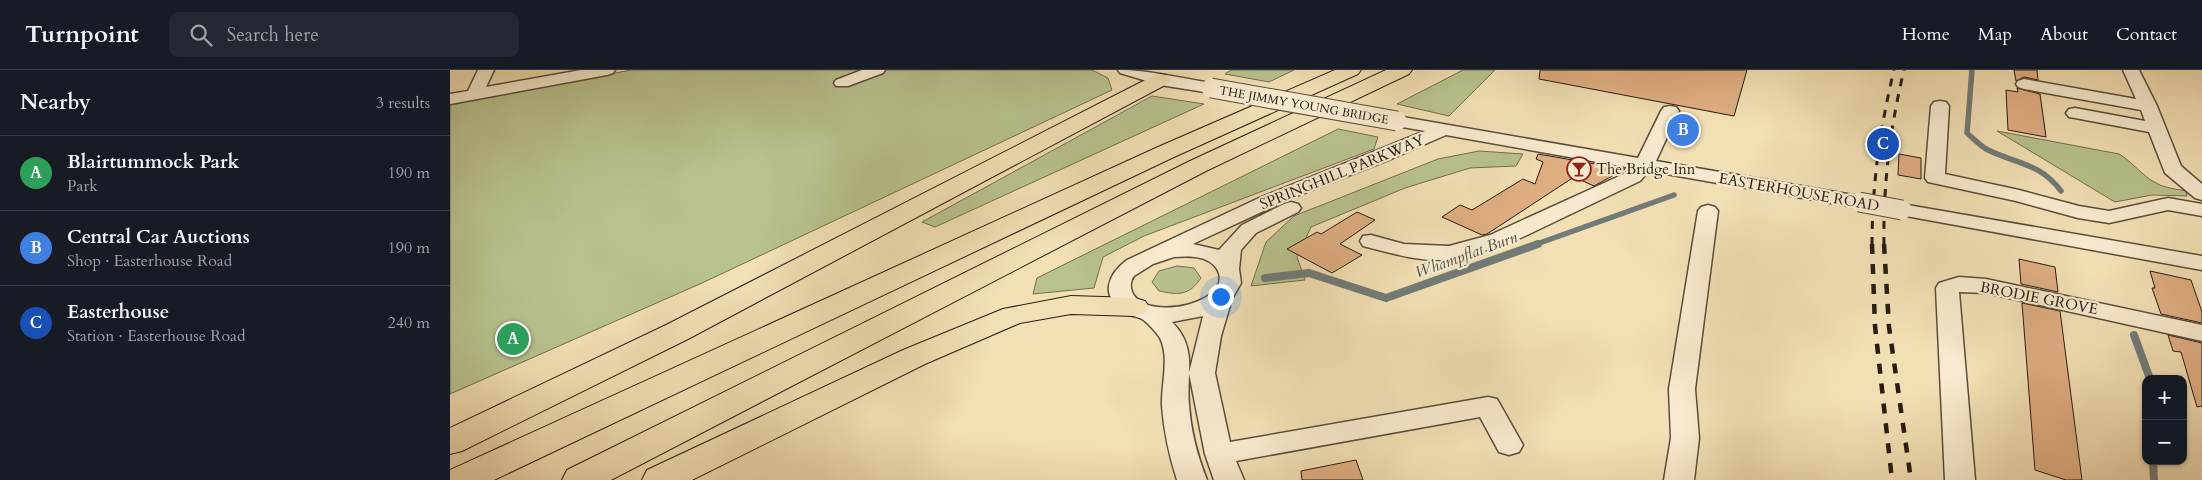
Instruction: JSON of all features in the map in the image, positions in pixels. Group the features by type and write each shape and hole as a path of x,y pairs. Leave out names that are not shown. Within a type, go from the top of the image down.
{"highway":[{"path":"462,480 1157,156 1351,70"},
{"path":"580,480 1198,166 1402,70"},
{"path":"450,442 677,332 1160,80"},
{"path":"660,480 914,357 1013,315 1071,305 1142,310"}],"street":[{"path":"474,96 486,70"},
{"path":"450,99 607,70"},
{"path":"842,83 877,70"},
{"path":"1126,70 1160,80 1189,70"},
{"path":"2131,70 2148,106 2172,169 2202,194"},
{"name":"THE JIMMY YOUNG BRIDGE","path":"1160,80 1397,121"},
{"path":"2024,84 2148,106"},
{"path":"1940,106 1935,178 2019,196 2078,212 2109,216 2168,204 2202,210"},
{"path":"1371,241 1403,250 1449,253 1498,240 1633,177 1644,165 1670,111"},
{"path":"2074,113 2156,128"},
{"name":"EASTERHOUSE ROAD","path":"1397,121 2202,263"},
{"name":"SPRINGHILL PARKWAY","path":"1192,480 1180,446 1175,404 1177,353 1171,335 1142,310 1124,299 1120,288 1122,277 1130,267 1142,259 1202,230 1265,203 1394,153 1444,128"},
{"name":"SPRINGHILL PARKWAY","path":"1228,268 1230,249 1249,229 1276,214 1429,151 1444,128"},
{"path":"1679,480 1685,438 1682,389 1708,211"},
{"name":"SPRINGHILL PARKWAY","path":"1157,253 1174,250 1200,251 1220,259 1228,268 1232,278 1229,289 1220,299 1209,336 1202,373 1219,454 1229,480"},
{"name":"BRODIE GROVE","path":"1960,480 1947,288 1959,284 1986,286 2202,332"},
{"path":"1142,310 1168,315 1188,313 1205,308 1220,299"},
{"path":"1219,454 1488,406 1509,445"}],"green space":[{"path":"631,70 1092,70 1108,78 1112,90 702,283 450,394 450,105"},
{"path":"1231,70 1294,70 1269,82 1225,74"},
{"path":"1463,70 1495,70 1449,116 1397,104"},
{"path":"1152,96 1204,104 935,227 922,222"},
{"path":"1338,129 1378,137 1374,149 1144,236 1103,257 1094,288 1033,294 1037,278"},
{"path":"1997,131 2119,154 2159,185 2186,191 2187,196 2152,195 2115,202"},
{"path":"1479,151 1523,154 1516,166 1470,168 1405,188 1311,227 1297,257 1305,280 1251,286 1266,242 1294,216 1438,159"},
{"path":"1177,266 1194,268 1201,278 1197,284 1183,293 1159,291 1152,282 1159,271"}],"building":[{"path":"1540,70 1747,70 1734,116 1539,79"},
{"path":"2014,70 2037,70 2038,80 2024,77 2016,81"},
{"path":"2017,88 2040,94 2046,137 2008,130 2006,90 2018,92"},
{"path":"1538,154 1625,169 1594,186 1574,177 1487,234 1482,235 1442,217 1460,205 1472,210 1523,179 1535,184 1543,162 1536,159"},
{"path":"1899,154 1921,158 1921,179 1898,175"},
{"path":"1357,212 1375,220 1340,244 1362,255 1332,273 1287,249 1317,232 1321,234"},
{"path":"2019,259 2055,267 2058,292 2021,284"},
{"path":"2150,271 2191,280 2202,312 2202,323 2161,314 2152,288 2155,288"},
{"path":"2022,303 2060,311 2082,480 2066,480 2035,470"},
{"path":"2168,335 2202,343 2202,406 2197,407 2181,352 2173,351"},
{"path":"1356,460 1363,480 1302,480 1301,471"}],"waterway":[{"path":"1972,70 1967,133 1988,150 2036,169 2061,191"},
{"name":"Whampflat Burn","path":"1534,245 1674,195"},
{"name":"Whampflat Burn","path":"1265,278 1309,273 1386,298 1538,244"},
{"path":"2134,335 2149,375"},
{"path":"2153,465 2154,480"}],"railway":[{"path":"1872,244 1873,200 1878,157 1894,70"},
{"path":"1884,244 1888,157 1904,70"},
{"path":"1872,244 1875,326 1892,480"},
{"path":"1884,244 1889,327 1911,480"}],"place":[{"name":"Central Car Auctions","path":"1683,130"},
{"name":"Easterhouse","path":"1883,144"},
{"name":"The Bridge Inn","path":"1579,169"},
{"name":"Blairtummock Park","path":"513,339"}]}
